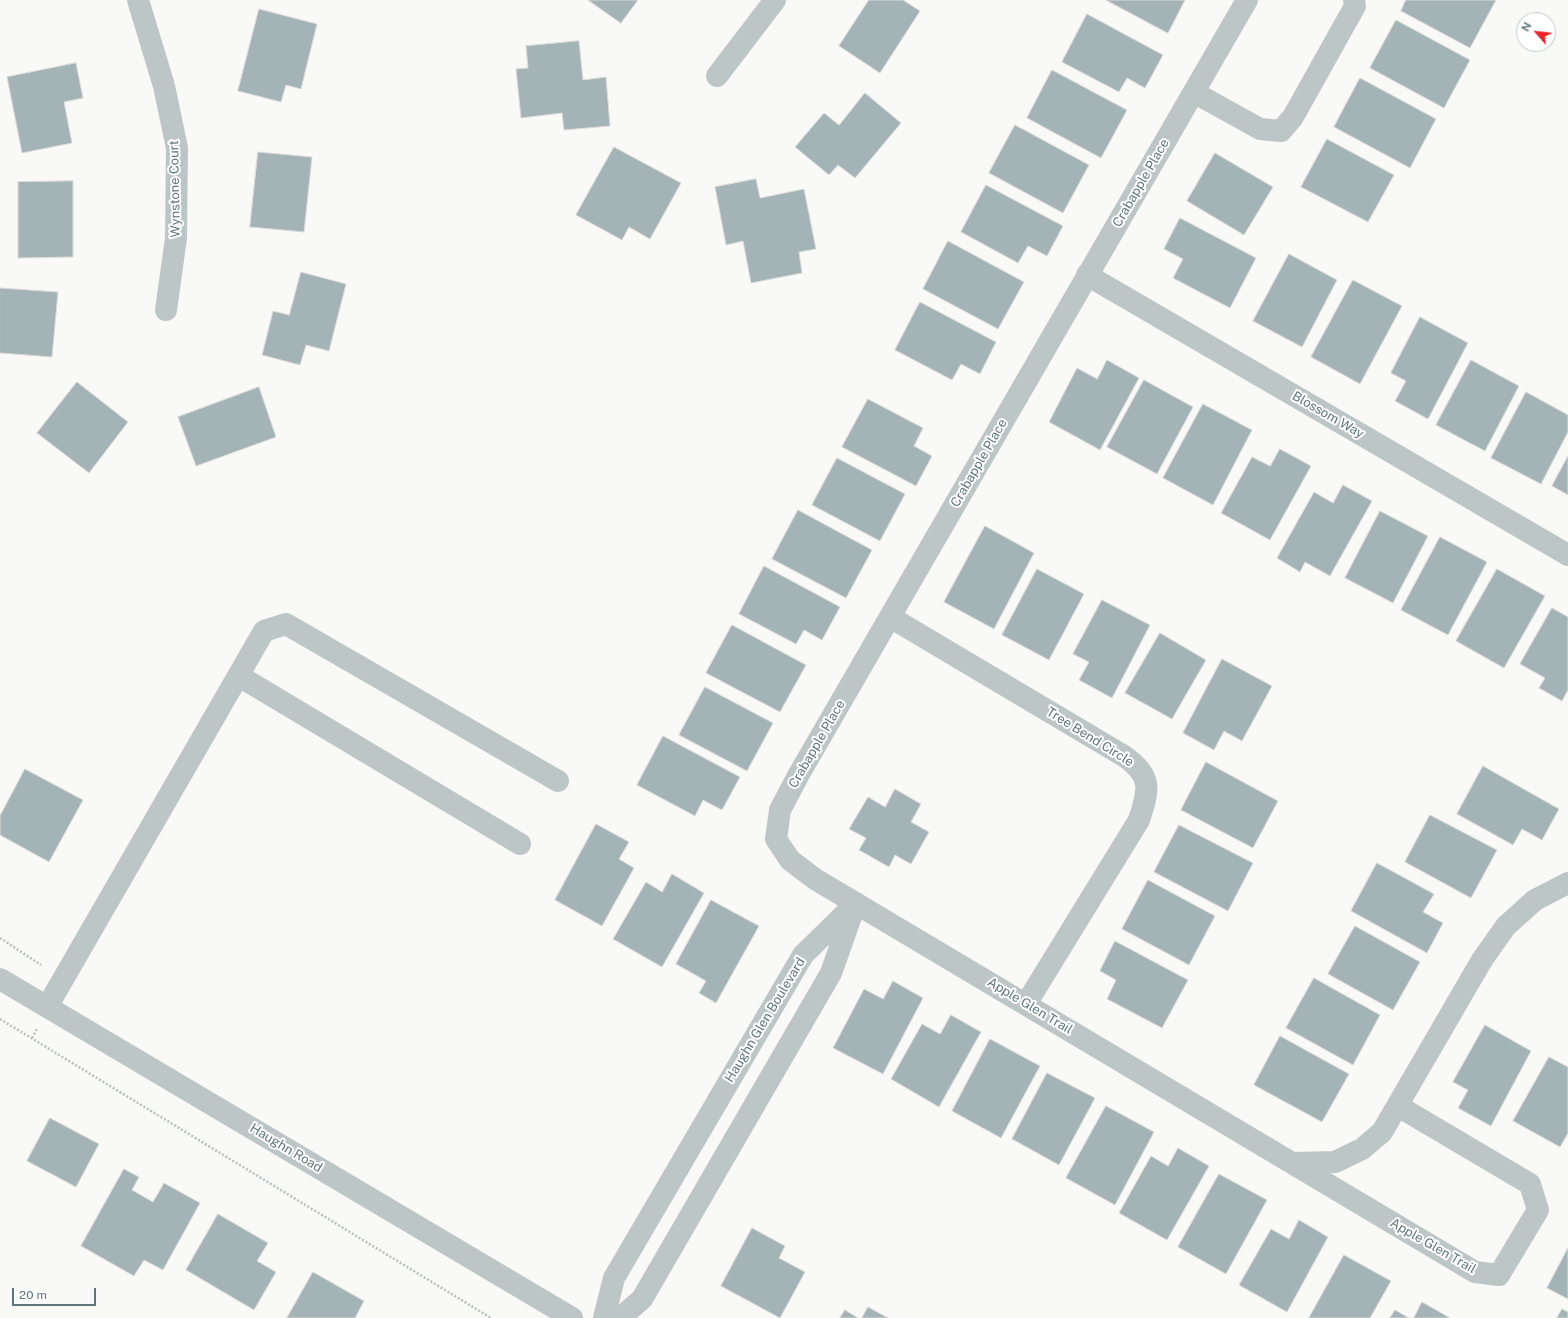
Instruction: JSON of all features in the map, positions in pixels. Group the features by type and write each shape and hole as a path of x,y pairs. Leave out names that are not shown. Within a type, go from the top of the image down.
{"street":[{"name":"Wynstone Court","path":"138,0 164,86 177,148 176,238 166,310"},
{"path":"716,76 775,0"},
{"name":"Crabapple Place","path":"776,838 780,810 1087,275 1195,93 1247,0"},
{"path":"1195,93 1260,129 1281,131 1293,117 1347,20 1354,6 1354,0"},
{"name":"Blossom Way","path":"1087,275 1568,555"},
{"name":"Tree Bend Circle","path":"890,617 1124,756 1135,764 1145,779 1147,795 1139,820 1026,1004"},
{"path":"47,1007 264,630 286,624 558,781"},
{"path":"238,676 520,844"},
{"name":"Apple Glen Trail","path":"776,838 790,860 814,879 1475,1272 1499,1275 1538,1210 1530,1184 1398,1106"},
{"path":"1293,1163 1335,1162 1362,1149 1382,1132 1482,960 1506,926 1535,900 1568,883"},
{"path":"620,1318 642,1300 831,973 856,904"},
{"name":"Haughn Glen Boulevard","path":"604,1318 614,1278 803,955 856,904"},
{"name":"Haughn Road","path":"0,979 572,1318"},
{"path":"700,1130 730,1148"},
{"path":"651,1215 681,1233"}],"path":[{"path":"0,1019 491,1318"}],"building":[{"path":"588,0 638,0 621,23"},
{"path":"869,0 903,0 920,11 880,73 839,46"},
{"path":"1106,0 1185,0 1168,33"},
{"path":"1406,0 1496,0 1470,48 1401,11"},
{"path":"259,9 317,24 301,89 286,85 281,102 238,91"},
{"path":"1087,14 1163,55 1145,88 1127,78 1119,92 1062,62"},
{"path":"1396,20 1470,60 1444,108 1370,68"},
{"path":"579,41 583,80 606,77 610,126 564,130 562,113 521,118 516,69 528,68 526,46"},
{"path":"76,63 83,98 64,102 72,143 22,153 7,77"},
{"path":"1052,70 1127,110 1101,158 1027,118"},
{"path":"1360,78 1436,119 1410,168 1334,127"},
{"path":"865,93 901,123 855,178 838,165 829,175 795,147 824,113 839,125"},
{"path":"1015,125 1089,165 1063,213 989,173"},
{"path":"1327,139 1394,175 1368,222 1301,187"},
{"path":"614,147 681,183 650,239 629,227 622,240 576,215"},
{"path":"258,152 312,157 304,232 250,227"},
{"path":"1215,153 1273,187 1244,235 1187,201"},
{"path":"756,179 760,198 804,189 816,249 799,252 802,273 751,283 743,241 726,245 715,187"},
{"path":"73,181 73,257 18,258 18,182"},
{"path":"986,185 1063,226 1047,256 1028,246 1018,263 961,232"},
{"path":"1180,218 1256,258 1230,308 1173,278 1183,259 1164,249"},
{"path":"948,241 1024,282 998,329 923,289"},
{"path":"1289,254 1337,280 1302,347 1253,321"},
{"path":"301,272 346,284 329,351 306,345 300,365 262,355 273,311 289,315"},
{"path":"1353,280 1402,306 1360,384 1311,357"},
{"path":"0,288 58,292 52,357 0,353"},
{"path":"920,302 996,342 980,374 961,364 952,380 895,350"},
{"path":"1420,317 1468,343 1428,419 1395,401 1406,381 1391,373"},
{"path":"1107,360 1139,378 1100,450 1049,422 1077,368 1097,379"},
{"path":"1471,360 1519,386 1485,451 1436,425"},
{"path":"1144,380 1193,407 1157,474 1107,447"},
{"path":"77,382 128,422 89,473 37,433"},
{"path":"259,387 276,437 196,466 178,417"},
{"path":"1526,392 1568,415 1568,432 1541,484 1491,458"},
{"path":"868,399 923,428 914,446 932,456 916,486 842,447"},
{"path":"1203,404 1252,430 1213,505 1163,478"},
{"path":"1280,449 1311,466 1270,540 1221,513 1252,457 1270,466"},
{"path":"1568,456 1568,495 1552,486"},
{"path":"837,458 905,494 880,541 812,505"},
{"path":"1343,485 1372,501 1330,576 1305,562 1300,572 1277,558 1314,492 1333,503"},
{"path":"798,510 872,550 846,598 772,559"},
{"path":"1380,511 1428,536 1393,603 1345,578"},
{"path":"985,526 1034,553 994,629 944,602"},
{"path":"1440,537 1487,562 1448,635 1401,610"},
{"path":"764,566 840,607 822,640 804,630 796,644 739,614"},
{"path":"1037,569 1084,594 1049,660 1002,635"},
{"path":"1497,569 1545,596 1504,668 1456,641"},
{"path":"1102,600 1150,625 1112,698 1079,680 1089,662 1073,654"},
{"path":"1552,608 1568,617 1568,690 1562,701 1539,688 1545,678 1520,664"},
{"path":"732,625 806,665 780,712 706,673"},
{"path":"1160,633 1206,660 1172,719 1125,693"},
{"path":"1222,659 1272,686 1242,741 1224,731 1214,750 1183,733"},
{"path":"705,687 773,723 747,771 679,735"},
{"path":"663,736 740,777 722,810 703,800 695,816 637,785"},
{"path":"1206,762 1278,801 1253,848 1181,810"},
{"path":"1483,766 1559,809 1542,840 1522,829 1513,845 1457,814"},
{"path":"25,769 83,800 49,862 0,835 0,816"},
{"path":"895,789 921,804 911,822 929,832 911,864 895,855 889,867 859,850 866,838 849,829 868,797 885,807"},
{"path":"1430,815 1497,850 1471,898 1405,862"},
{"path":"596,824 629,842 619,859 634,868 602,926 555,900"},
{"path":"1179,825 1253,863 1228,911 1154,872"},
{"path":"1377,863 1434,894 1423,912 1443,923 1427,953 1351,911"},
{"path":"672,874 704,893 662,967 613,939 646,882 662,892"},
{"path":"1148,880 1215,916 1189,965 1122,929"},
{"path":"711,900 759,926 716,1003 699,993 706,981 676,964"},
{"path":"1355,926 1420,962 1393,1010 1328,974"},
{"path":"1115,941 1188,980 1162,1028 1107,999 1116,980 1100,971"},
{"path":"1314,978 1380,1015 1353,1065 1286,1028"},
{"path":"893,981 923,998 883,1074 833,1048 864,989 883,999"},
{"path":"951,1015 981,1032 939,1107 891,1079 922,1024 940,1034"},
{"path":"1485,1025 1531,1051 1491,1126 1458,1108 1468,1090 1453,1082"},
{"path":"1280,1036 1349,1074 1322,1122 1254,1085"},
{"path":"990,1039 1040,1066 1001,1138 952,1111"},
{"path":"1549,1057 1568,1067 1568,1133 1560,1147 1513,1121"},
{"path":"1047,1073 1095,1098 1059,1165 1012,1139"},
{"path":"1106,1106 1154,1132 1115,1205 1066,1178"},
{"path":"50,1118 99,1144 76,1187 27,1161"},
{"path":"1178,1148 1209,1166 1167,1240 1119,1213 1151,1156 1168,1166"},
{"path":"124,1169 139,1177 132,1190 153,1202 164,1183 200,1203 163,1270 144,1260 134,1276 81,1246"},
{"path":"1219,1174 1267,1200 1226,1274 1178,1247"},
{"path":"218,1214 268,1243 257,1261 276,1272 254,1310 186,1270"},
{"path":"1299,1220 1328,1237 1287,1312 1239,1285 1271,1229 1289,1239"},
{"path":"752,1228 785,1246 779,1258 805,1272 780,1318 721,1286"},
{"path":"1568,1248 1568,1299 1547,1288"},
{"path":"1344,1255 1391,1281 1370,1318 1309,1318"},
{"path":"313,1272 364,1301 355,1318 287,1318"},
{"path":"1422,1302 1450,1318 1414,1318"},
{"path":"868,1307 888,1318 862,1318"},
{"path":"1562,1309 1568,1312 1568,1318 1557,1318"},
{"path":"845,1310 858,1318 840,1318"},
{"path":"1395,1310 1409,1318 1390,1318"}]}
